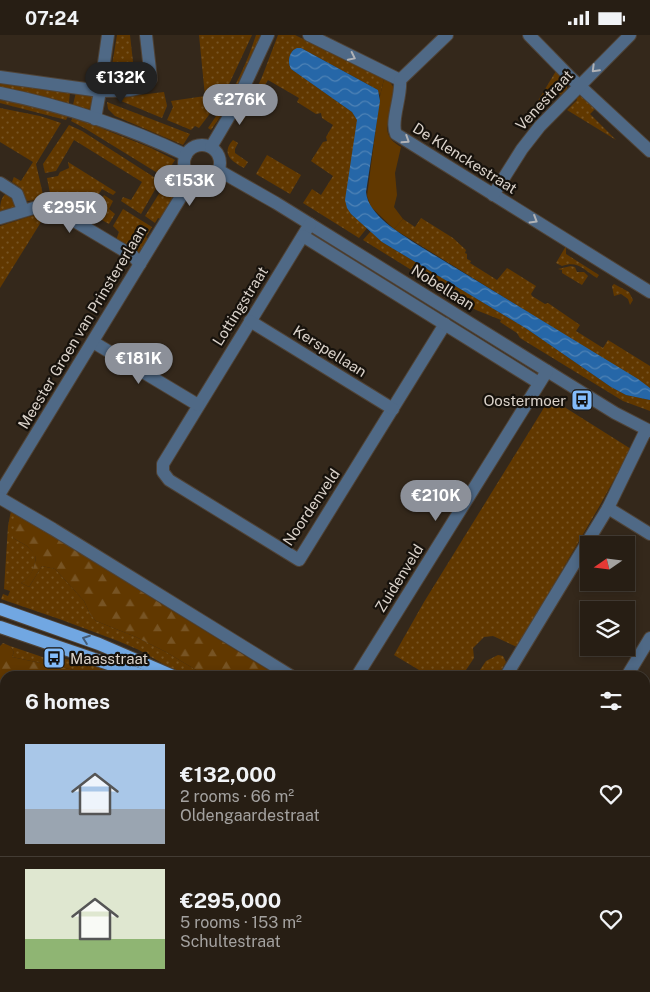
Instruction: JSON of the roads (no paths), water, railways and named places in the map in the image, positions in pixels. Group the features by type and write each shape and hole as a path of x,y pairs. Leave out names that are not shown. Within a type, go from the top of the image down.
{"main road":[{"path":"0,609 98,643 162,671"},
{"path":"0,627 129,671"}],"street":[{"path":"96,119 108,35"},
{"path":"0,77 100,91 145,87 150,79 146,35"},
{"path":"212,147 234,108 268,35"},
{"path":"309,35 400,80 447,35"},
{"path":"528,35 650,151"},
{"name":"Venestraat","path":"493,195 529,139 630,35"},
{"name":"De Klenckestraat","path":"400,80 402,90 394,126 396,134 650,292"},
{"path":"0,93 96,119 137,133 186,155"},
{"path":"197,145 212,147 220,160 218,170 212,177 207,179 202,180 192,177 186,170 186,155 197,145"},
{"name":"Nobellaan","path":"218,170 310,224 615,413 648,430"},
{"name":"Meester Groen van Prinstererlaan","path":"0,493 192,177"},
{"path":"0,183 17,194 23,210"},
{"path":"0,218 23,210 45,206 52,207 133,256 140,264"},
{"name":"Lottingstraat","path":"198,405 310,224"},
{"name":"Nobellaan","path":"303,236 539,383"},
{"name":"Kerspellaan","path":"250,321 393,409"},
{"name":"Noordenveld","path":"198,405 163,464 165,476 299,560 445,325"},
{"path":"93,342 198,405"},
{"name":"Zuidenveld","path":"360,671 547,371"},
{"path":"509,671 608,507 648,430"},
{"path":"0,498 283,671"},
{"path":"608,507 650,534"},
{"path":"629,671 650,638"}],"water":[{"path":"301,48 378,90 380,101 366,192 372,208 386,223 418,245 638,379 650,388 650,400 626,395 611,387 527,329 382,242 351,214 345,200 357,120 352,112 291,69 289,57 294,49"}],"place":[{"name":"Oostermoer","path":"582,400"},
{"name":"Maasstraat","path":"54,658"}]}
